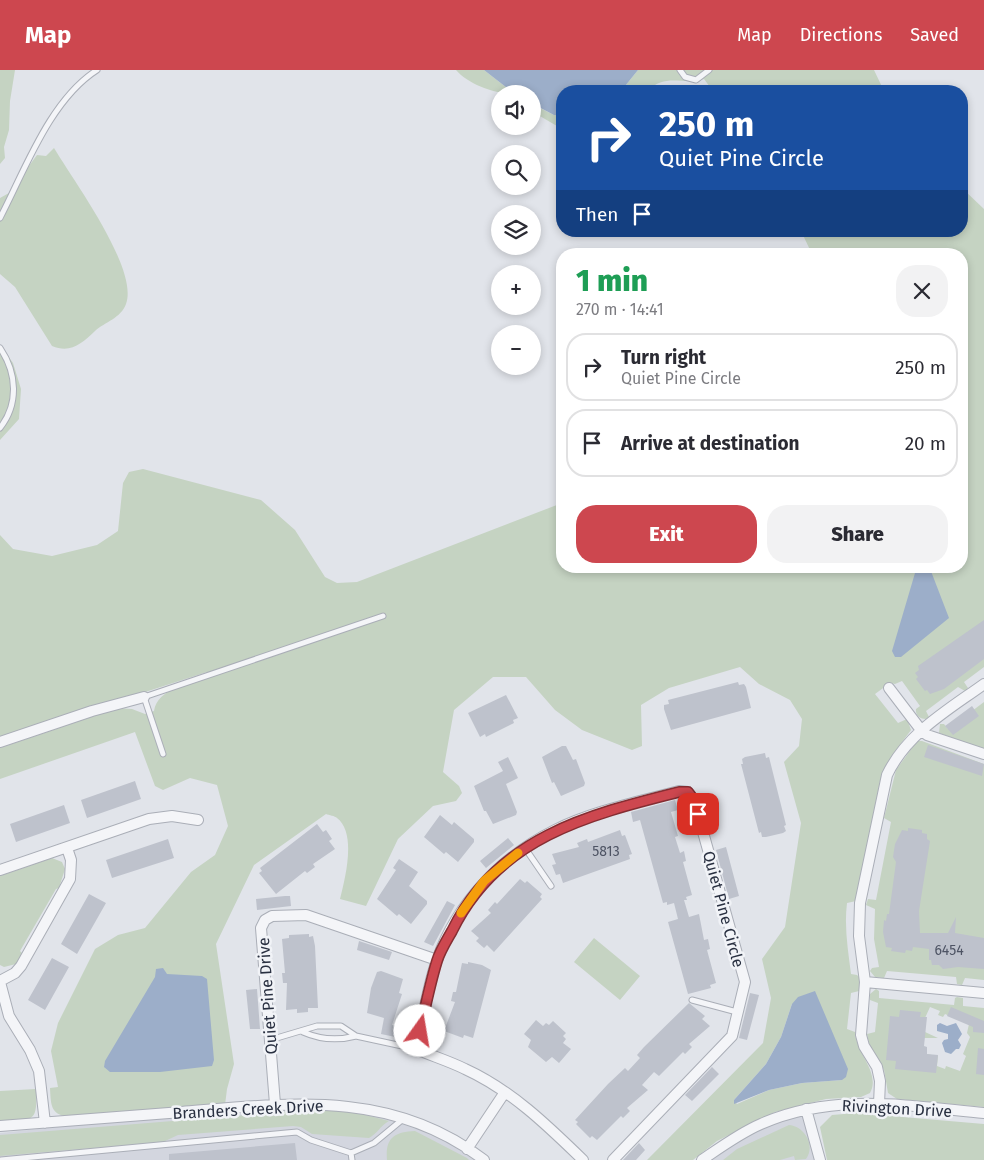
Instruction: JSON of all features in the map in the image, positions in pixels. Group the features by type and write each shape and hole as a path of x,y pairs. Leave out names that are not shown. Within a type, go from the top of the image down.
{"street":[{"path":"879,1104 880,1081 876,1067 864,1046 861,1035 865,982 860,936 860,903 888,775 896,758 921,730 984,684"},
{"path":"889,688 921,730 928,735 984,754"},
{"path":"0,742 92,711 144,697"},
{"name":"Quiet Pine Circle","path":"416,1049 437,960 456,923 484,881 525,848 554,830 581,819 679,792 688,792 694,800 744,982 738,1012 732,1036 613,1160"},
{"path":"0,870 149,819 172,816 198,820"},
{"path":"45,1123 39,1070 30,1050 9,1016 0,981 15,973 21,966 66,886 71,870 67,848"},
{"name":"Quiet Pine Drive","path":"275,1104 261,928 268,918 306,915 437,960"},
{"path":"865,982 984,993"},
{"path":"416,1049 466,1069 505,1092 542,1120 583,1160"},
{"path":"467,1149 505,1092"},
{"name":"Branders Creek Drive","path":"0,1126 275,1104 308,1103 339,1105 371,1109 404,1118 438,1132 484,1160"},
{"name":"Rivington Drive","path":"703,1160 761,1124 822,1105 850,1103 879,1104 984,1113"},
{"path":"806,1109 820,1160"}],"lane":[{"path":"0,218 55,112 74,89 97,70"},
{"path":"680,70 685,77 696,80 709,70"},
{"path":"0,348 9,365 14,388 10,414 0,428"},
{"path":"164,754 144,697 383,616"},
{"path":"525,848 552,886"},
{"path":"692,1000 738,1012"},
{"path":"270,1040 303,1032 317,1026 341,1026 356,1036 416,1049"},
{"path":"303,1032 319,1039 342,1040 356,1036"},
{"path":"1,1160 296,1132 311,1140 351,1153 374,1143 404,1118"},
{"path":"351,1153 352,1160"}],"shaded area":[{"path":"275,1104 339,1105 404,1118 482,1160 0,1160 0,1133"},
{"path":"806,1110 819,1160 703,1160 728,1143"}],"green space":[{"path":"0,70 15,70 10,101 9,130 4,147 5,158 0,164"},
{"path":"456,70 484,70 503,85 491,85 491,90 483,88"},
{"path":"638,70 874,70 881,85 708,85 704,79 696,81 668,81 654,85 626,85"},
{"path":"541,108 556,115 556,125 541,117"},
{"path":"54,148 89,202 114,248 123,269 127,289 126,304 120,313 81,343 65,349 52,346 15,287 0,274 0,198 9,193 37,155 46,156"},
{"path":"968,194 984,209 984,667 964,682 968,688 965,691 958,687 926,711 929,717 926,719 917,715 916,709 920,706 902,681 895,684 890,683 875,694 898,723 907,719 911,730 891,757 880,781 856,901 847,903 846,930 851,974 859,977 859,991 851,993 847,1029 855,1032 859,1048 870,1070 873,1085 870,1093 861,1097 826,1099 775,1112 717,1141 693,1160 647,1160 763,1043 771,998 762,959 785,927 801,823 784,762 799,746 802,719 790,700 759,684 740,667 669,688 641,705 642,746 632,750 582,730 555,710 526,677 493,677 454,710 443,772 459,786 462,793 456,801 433,806 398,839 366,906 340,899 347,869 348,845 347,834 343,825 333,816 326,814 254,865 216,944 234,1064 225,1105 68,1117 62,1116 55,1111 51,1103 50,1088 58,1087 51,1051 58,1023 95,949 118,935 145,928 191,872 215,855 228,826 217,785 190,778 163,790 155,786 135,732 0,779 0,748 118,708 132,709 145,714 154,711 157,703 168,692 207,672 0,739 0,535 13,549 52,556 97,545 118,531 123,483 129,472 143,469 261,500 295,530 325,577 337,583 357,582 556,505 556,573 968,573 968,248 809,248 804,237 968,237","holes":["792,1004 842,1080 802,1083 769,1090 737,1104 734,1100 766,1064 781,1037"]},
{"path":"0,345 13,363 21,389 19,419 0,440"},
{"path":"984,702 984,749 939,733 940,724 944,724 948,729"},
{"path":"917,741 922,741 984,764 984,980 965,978 962,985 957,984 956,977 887,971 884,978 875,977 870,971 872,968 879,967 874,939 875,909 866,905 868,899 876,900 891,822 884,818 896,770"},
{"path":"52,858 62,862 65,869 59,888 56,889 20,951 22,953 16,964 4,967 0,965 0,876"},
{"path":"594,938 640,976 620,1000 574,962"},
{"path":"876,989 879,991 879,998 954,1005 955,998 957,997 963,998 963,1006 984,1008 984,1107 897,1099 888,1093 884,1070 869,1044 867,1034 875,1032 878,1003 870,1000 870,994","holes":["930,1007 940,1011 938,1015 943,1017 945,1014 969,1024 967,1033 970,1037 963,1054 966,1056 960,1071 946,1066 945,1069 937,1066 938,1056 926,1054 921,1046 922,1038 938,1038 925,1032 925,1018"]},
{"path":"36,1089 36,1109 31,1118 0,1122 0,1091"},
{"path":"319,1109 358,1113 389,1121 369,1138 312,1134 301,1127 293,1126 178,1135 163,1142 0,1156 0,1135"},
{"path":"856,1113 984,1124 984,1160 827,1160 820,1127 832,1115"},
{"path":"789,1125 799,1129 807,1137 810,1148 806,1159 795,1160 794,1156 780,1160 723,1160 737,1149"},
{"path":"415,1131 469,1160 387,1160 389,1141 401,1133"}],"water":[{"path":"484,70 638,70 626,85 556,85 556,115 541,108 541,85 503,85"},
{"path":"915,573 932,573 949,618 901,657 895,657 892,651"},
{"path":"163,968 167,974 202,976 207,979 214,1060 212,1066 160,1072 110,1072 104,1067 105,1061 155,977 156,969"},
{"path":"815,991 848,1069 846,1077 842,1080 802,1083 769,1090 734,1104 734,1100 766,1064 781,1037 792,1004 798,997"},
{"path":"940,1023 947,1026 956,1023 962,1034 958,1040 961,1045 959,1049 956,1049 951,1054 945,1052 942,1043 948,1039 948,1034 937,1031 937,1025"}],"building":[{"path":"984,620 984,659 944,689 930,694 927,690 925,691 916,679 918,677 915,673 919,670 918,666"},
{"path":"738,682 739,685 744,684 746,687 751,708 671,730 664,709 664,705 669,704 668,700"},
{"path":"506,695 518,718 513,720 514,723 486,737 485,734 480,737 468,713"},
{"path":"972,706 979,716 953,735 945,726"},
{"path":"928,745 984,764 982,776 924,757"},
{"path":"562,746 566,746 573,760 576,759 585,783 584,786 561,796 554,782 552,783 542,757"},
{"path":"765,753 766,758 769,757 786,831 762,837 761,832 759,833 741,764 743,764 742,759 745,757"},
{"path":"508,757 518,778 506,784 517,812 516,815 493,824 486,811 484,811 474,786 503,771 498,762"},
{"path":"135,781 141,799 87,818 81,800"},
{"path":"675,800 678,810 671,812 678,836 675,837 680,853 684,851 686,861 683,862 692,895 686,897 687,900 684,900 689,917 699,914 704,940 708,939 710,949 707,950 716,983 710,985 711,988 688,994 668,922 678,919 674,903 667,905 667,902 663,903 640,820 633,822 631,812"},
{"path":"64,805 70,823 16,842 10,824"},
{"path":"440,815 452,825 454,822 474,839 474,842 458,862 446,852 444,854 424,837"},
{"path":"317,824 323,832 326,830 332,839 329,841 335,849 313,864 315,867 307,873 305,871 276,894 259,873 262,871 260,868"},
{"path":"908,828 922,830 922,833 927,834 927,839 930,841 919,911 920,933 948,933 956,917 955,933 984,938 984,969 958,967 943,969 939,965 932,965 931,960 929,960 929,949 913,947 912,951 906,950 905,953 891,951 892,948 886,947 883,932 884,920 886,921 887,914 889,914 896,862 893,857 895,844 902,830 908,831"},
{"path":"620,830 622,836 625,835 632,854 629,855 630,859 563,883 560,874 556,875 552,865 556,864 552,854 579,847 577,843 587,839 588,842"},
{"path":"508,838 514,845 486,868 480,861"},
{"path":"168,839 174,858 112,878 106,860"},
{"path":"726,847 739,896 729,899 716,850"},
{"path":"399,859 418,872 409,886 427,901 427,904 411,924 399,914 397,916 377,899 396,870 393,868"},
{"path":"520,879 525,883 527,881 542,894 540,897 542,899 494,952 487,945 484,948 476,941 479,938 471,931 491,913 488,910 495,902 497,904"},
{"path":"89,894 106,903 77,954 61,944"},
{"path":"290,896 291,906 257,910 256,899"},
{"path":"447,901 455,905 433,946 424,942"},
{"path":"309,934 309,937 313,936 315,946 318,1008 308,1008 308,1012 297,1013 297,1009 286,1010 287,983 283,983 282,973 285,973 282,939 289,938 289,935"},
{"path":"359,941 392,952 389,960 357,950"},
{"path":"52,958 69,967 45,1010 28,1000"},
{"path":"468,962 482,965 491,970 473,1038 464,1035 463,1038 444,1031 455,1002 451,1001 453,992 456,992 462,963 468,964"},
{"path":"381,971 403,979 399,993 402,994 392,1025 407,1028 405,1039 381,1034 384,1018 367,1013 371,988 377,972"},
{"path":"257,989 260,1029 250,1029 246,990"},
{"path":"750,993 759,995 747,1040 739,1038"},
{"path":"689,1003 705,1016 702,1019 710,1026 689,1044 692,1047 685,1054 683,1052 659,1076 654,1072 642,1085 648,1090 627,1108 630,1111 623,1118 621,1116 597,1140 592,1136 590,1138 576,1124 578,1122 575,1120 625,1068 628,1071 640,1058 637,1055 644,1047"},
{"path":"951,1007 984,1021 984,1033 973,1032 973,1027 947,1016"},
{"path":"900,1010 921,1012 920,1017 927,1017 924,1046 927,1047 927,1054 938,1055 936,1073 895,1069 896,1061 886,1060 890,1016 899,1017"},
{"path":"536,1020 543,1026 546,1023 549,1025 553,1021 566,1033 563,1036 566,1039 563,1043 571,1049 559,1063 552,1057 546,1062 528,1047 531,1040 524,1034"},
{"path":"978,1048 984,1049 984,1075 976,1074"},
{"path":"712,1067 719,1074 692,1101 685,1095"},
{"path":"295,1143 297,1160 169,1160 169,1154"},
{"path":"639,1143 645,1150 636,1160 623,1160"}],"slow traffic":[{"path":"461,913 484,881 518,853"}],"route":[{"path":"420,1031 437,960 456,923 484,881 525,848 554,830 581,819 679,792 688,792 694,800 698,814"}]}
